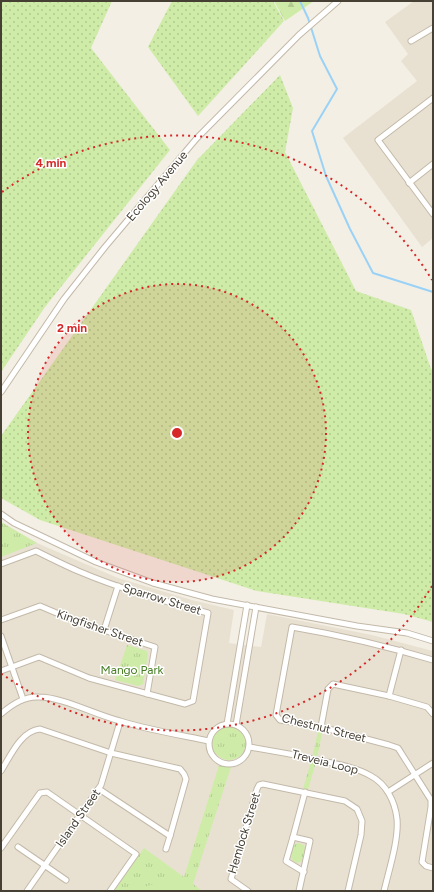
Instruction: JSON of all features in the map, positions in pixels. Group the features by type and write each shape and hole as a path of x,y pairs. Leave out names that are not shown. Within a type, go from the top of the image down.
{"street":[{"name":"Ecology Avenue","path":"1,392 64,299 110,241 198,138 299,35 338,1"},
{"path":"411,41 432,29"},
{"path":"433,98 378,140 433,214"},
{"path":"409,183 433,164"},
{"path":"1,514 14,523 96,562 168,587 212,599 357,626 407,633 433,640"},
{"name":"Sparrow Street","path":"1,564 36,551 78,571 118,586 165,601 208,612 193,701 185,704 90,678 39,657 1,671"},
{"path":"104,630 118,586"},
{"path":"227,724 247,605"},
{"name":"Kingfisher Street","path":"1,620 40,606 73,620 155,647 147,694"},
{"path":"236,725 256,607"},
{"name":"Chestnut Street","path":"433,660 401,650 292,627 276,715 280,720 321,727 398,748 431,800 422,862 426,866 433,868"},
{"path":"1,636 23,700"},
{"path":"389,696 401,650"},
{"path":"235,674 244,674"},
{"path":"321,727 328,689 333,684 427,706 433,714"},
{"path":"1,714 9,706 38,696 60,701 120,722 209,741"},
{"name":"Island Street","path":"27,891 99,789 120,722"},
{"path":"227,724 236,725 246,734 249,747 243,758 232,763 226,763 215,758 209,747 210,737 215,729 219,727 227,724"},
{"path":"1,771 24,736 34,729 40,728 111,752 180,769 186,779 166,849"},
{"name":"Treveia Loop","path":"249,747 290,753 354,768 372,776 385,787 392,800 397,819 396,838 384,891"},
{"path":"388,792 433,763"},
{"name":"Hemlock Street","path":"248,891 231,879 257,789 259,785 264,784 345,801 357,809 362,821 361,835 348,891"},
{"path":"99,789 170,836"},
{"path":"1,848 40,792 47,792 136,854 110,891"},
{"path":"304,872 286,861 305,792"},
{"path":"293,837 310,841 299,891"},
{"path":"18,847 66,880"}],"shaded area":[{"path":"414,1 433,1 433,238 422,247 343,138 417,81 401,61 408,54 385,22"},
{"path":"1,522 37,543 118,578 192,600 234,610 229,643 261,647 267,614 372,635 433,651 433,891 1,891"}],"green space":[{"path":"1,1 112,1 91,48 170,150 45,307 1,372"},
{"path":"172,1 273,1 284,21 198,116 148,47"},
{"path":"274,1 314,1 285,21"},
{"path":"280,75 293,108 285,152 356,291 411,310 431,369 433,370 433,622 404,614 257,591 40,520 1,498 1,436 197,160"},
{"path":"1,522 37,543 1,557"},
{"name":"Mango Park","path":"127,645 147,651 148,654 143,684 138,686 115,680"},
{"path":"229,726 235,727 241,731 245,737 245,749 241,755 235,759 229,760 223,759 217,755 213,749 212,743 213,737 217,731 223,727"},
{"path":"319,727 323,728 317,759 307,793 302,792 312,758"},
{"path":"220,762 232,764 193,884 202,891 114,891 144,848 184,877"},
{"path":"298,843 304,845 305,848 302,861 297,863 293,861 291,857 294,845"},
{"path":"178,878 181,891 132,891 132,890"}],"waterway":[{"path":"300,1 308,18 320,56 337,89 312,131 326,176 350,229 373,273 433,292"}]}
